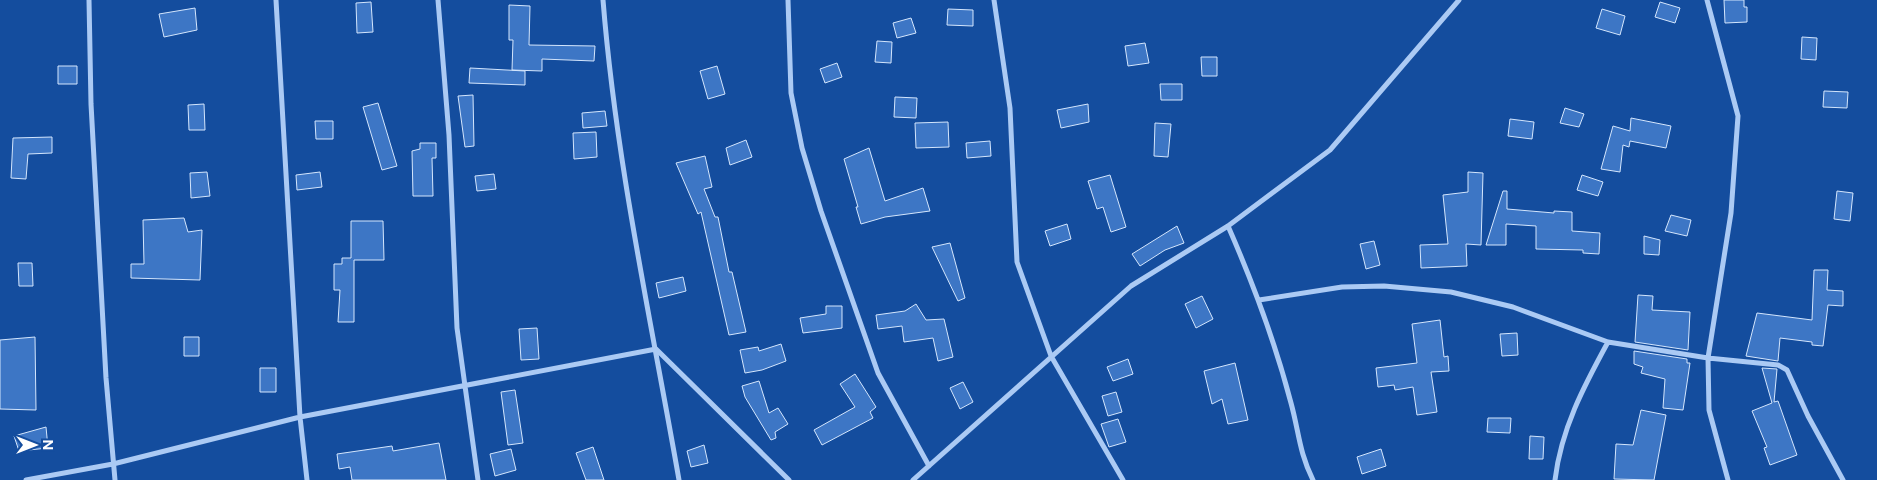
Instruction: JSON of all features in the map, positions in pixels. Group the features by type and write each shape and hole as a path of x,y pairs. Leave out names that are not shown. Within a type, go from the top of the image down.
{"street":[{"path":"89,0 92,133 105,368 115,480"},
{"path":"276,0 300,417 308,480"},
{"path":"438,0 449,135 458,328 478,480"},
{"path":"603,0 609,73 626,194 679,480"},
{"path":"788,0 791,93 802,148 821,211 878,373 930,466"},
{"path":"994,0 1010,108 1017,262 1051,356 1123,480"},
{"path":"913,480 1132,286 1228,226 1330,150 1459,0"},
{"path":"1706,0 1738,116 1731,213 1708,358 1709,410 1728,480"},
{"path":"1228,226 1259,300 1291,403 1302,459 1313,480"},
{"path":"1259,300 1342,287 1384,286 1451,292 1513,307 1608,342 1708,358 1778,365 1787,370 1808,416 1843,480"},
{"path":"1555,480 1566,429 1580,392 1608,342"},
{"path":"26,480 113,464 300,417 656,349"},
{"path":"656,349 789,480"}],"building":[{"path":"1724,0 1744,0 1744,7 1747,7 1747,22 1725,23"},
{"path":"371,2 373,32 357,33 356,3"},
{"path":"1660,2 1680,8 1675,23 1655,17"},
{"path":"509,5 530,6 529,45 595,46 594,61 542,59 542,71 512,70 513,40 509,40"},
{"path":"195,8 197,30 164,37 159,14"},
{"path":"948,9 973,10 973,26 947,25"},
{"path":"1602,9 1625,16 1620,35 1596,28"},
{"path":"911,18 916,33 897,38 893,23"},
{"path":"1802,37 1817,38 1816,60 1801,59"},
{"path":"877,41 892,42 891,63 875,62"},
{"path":"1145,43 1149,63 1128,66 1125,46"},
{"path":"1201,57 1217,57 1217,76 1202,76"},
{"path":"837,63 842,77 825,83 820,69"},
{"path":"58,66 77,66 77,84 58,84"},
{"path":"717,66 725,94 708,99 700,71"},
{"path":"470,68 525,71 525,85 469,83"},
{"path":"1160,84 1182,84 1182,100 1161,100"},
{"path":"1824,91 1848,92 1847,108 1823,107"},
{"path":"473,95 474,146 465,147 458,96"},
{"path":"895,97 917,98 916,118 894,117"},
{"path":"378,103 397,166 382,170 363,107"},
{"path":"204,104 205,130 189,130 188,105"},
{"path":"1088,104 1089,122 1061,128 1057,110"},
{"path":"1565,108 1584,114 1579,127 1560,123"},
{"path":"605,111 607,126 583,128 582,113"},
{"path":"1631,118 1671,126 1666,148 1630,141 1629,147 1623,145 1620,172 1601,169 1613,126 1630,131"},
{"path":"1510,119 1534,122 1532,139 1508,136"},
{"path":"315,121 333,121 333,139 316,139"},
{"path":"948,122 949,147 916,148 915,123"},
{"path":"1155,123 1171,124 1168,157 1154,156"},
{"path":"596,132 597,157 574,159 573,133"},
{"path":"52,137 52,153 28,154 26,179 11,178 13,138"},
{"path":"746,140 752,157 730,165 726,148"},
{"path":"990,141 991,156 967,158 966,143"},
{"path":"420,143 436,143 436,158 432,158 433,196 413,196 412,151 420,149"},
{"path":"869,148 885,201 923,188 930,211 885,217 861,224 844,159"},
{"path":"705,156 712,187 704,189 715,217 718,217 729,272 732,272 746,332 729,335 701,212 698,214 676,163"},
{"path":"207,172 210,196 191,198 190,173"},
{"path":"320,172 322,187 297,190 296,175"},
{"path":"1468,172 1483,173 1481,245 1466,244 1467,266 1421,268 1420,245 1448,244 1443,195 1468,192"},
{"path":"494,174 496,189 477,191 475,176"},
{"path":"1110,175 1126,227 1111,232 1103,207 1097,209 1088,181"},
{"path":"1582,175 1603,182 1598,196 1577,190"},
{"path":"1503,191 1507,191 1507,209 1554,213 1554,211 1572,212 1572,231 1600,233 1599,254 1583,253 1583,250 1536,249 1536,226 1506,224 1506,245 1486,245"},
{"path":"1837,191 1853,193 1850,221 1834,219"},
{"path":"1671,215 1691,220 1687,236 1665,231"},
{"path":"184,218 188,232 202,230 200,280 131,278 131,264 144,264 143,220"},
{"path":"351,221 383,221 384,260 354,260 354,322 338,322 340,290 334,290 334,264 342,264 342,258 351,258"},
{"path":"1067,224 1071,239 1050,246 1045,231"},
{"path":"1177,226 1184,243 1165,250 1140,266 1132,254"},
{"path":"1644,236 1660,240 1659,255 1644,254"},
{"path":"1374,241 1380,265 1366,269 1360,244"},
{"path":"950,243 965,298 958,301 932,247"},
{"path":"18,263 32,263 33,286 19,286"},
{"path":"1814,270 1828,270 1827,290 1843,291 1843,306 1828,305 1823,346 1812,345 1812,342 1780,338 1778,361 1746,356 1757,313 1812,320"},
{"path":"683,277 686,291 659,298 656,283"},
{"path":"1638,295 1653,296 1652,310 1690,312 1688,350 1635,342"},
{"path":"1202,296 1213,319 1196,328 1185,304"},
{"path":"916,304 926,320 944,319 953,357 938,361 933,338 904,342 902,326 878,329 876,315 905,311"},
{"path":"826,306 842,306 842,328 803,333 800,318 826,314"},
{"path":"1440,320 1444,357 1448,356 1449,371 1431,372 1437,412 1417,415 1413,387 1395,390 1394,385 1378,387 1376,368 1417,363 1412,324"},
{"path":"537,328 539,359 521,360 519,329"},
{"path":"1517,333 1518,355 1502,356 1500,334"},
{"path":"35,337 36,410 0,409 0,340"},
{"path":"184,337 199,337 199,356 184,356"},
{"path":"781,344 786,361 762,370 745,373 740,350 758,347 759,351"},
{"path":"1634,351 1687,359 1687,363 1690,363 1683,410 1663,408 1665,379 1641,373 1643,367 1634,364"},
{"path":"1128,359 1133,374 1113,381 1107,367"},
{"path":"1235,363 1248,420 1228,424 1222,399 1212,404 1204,371"},
{"path":"260,368 276,368 276,392 260,392"},
{"path":"1762,368 1777,369 1774,402 1778,401 1797,455 1770,465 1764,448 1767,447 1752,411 1772,403"},
{"path":"855,374 876,407 870,412 873,418 822,445 814,430 855,407 840,384"},
{"path":"759,381 769,413 778,408 788,424 775,432 776,438 771,440 745,397 742,386"},
{"path":"963,382 973,402 960,409 950,388"},
{"path":"515,390 523,443 508,445 501,392"},
{"path":"1116,392 1122,412 1108,416 1102,396"},
{"path":"1641,410 1666,415 1654,480 1614,479 1616,444 1633,445"},
{"path":"1488,418 1511,418 1510,433 1487,432"},
{"path":"1118,419 1126,442 1109,447 1101,424"},
{"path":"46,427 48,448 19,451 14,436"},
{"path":"1530,436 1544,437 1543,459 1529,459"},
{"path":"439,443 446,480 352,480 350,467 339,469 337,454 392,446 393,451"},
{"path":"704,445 708,463 691,467 687,451"},
{"path":"593,447 604,480 586,480 576,453"},
{"path":"511,449 516,470 495,476 490,454"},
{"path":"1381,449 1386,466 1362,474 1357,457"}]}
